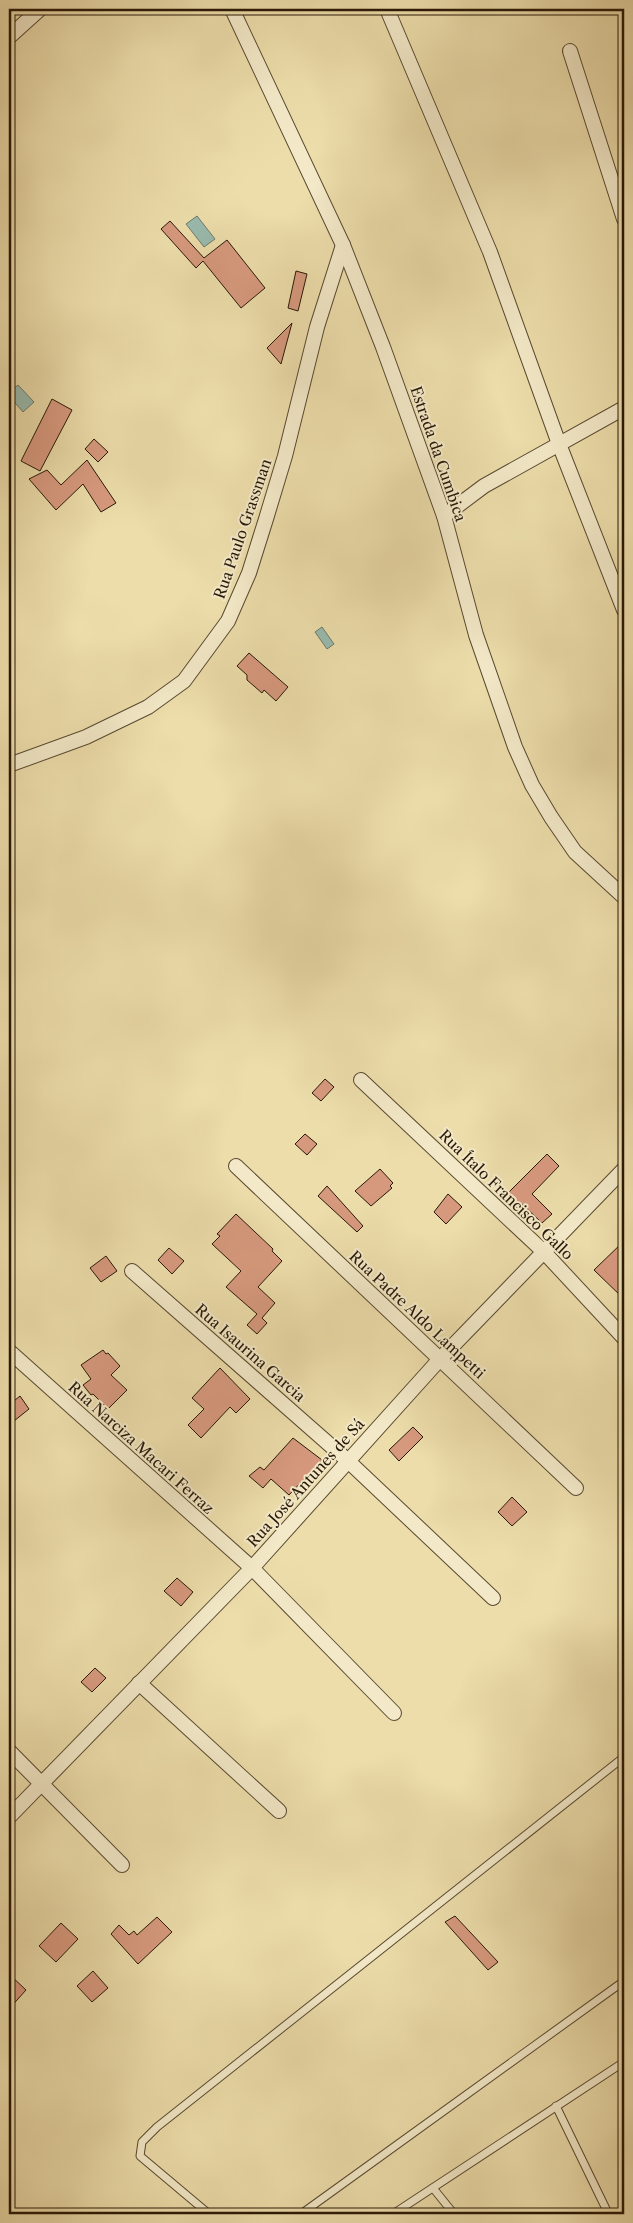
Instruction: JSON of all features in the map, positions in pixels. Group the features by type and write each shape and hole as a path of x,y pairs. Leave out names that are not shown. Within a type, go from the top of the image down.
{"street":[{"path":"9,36 40,9"},
{"name":"Estrada da Cumbica","path":"232,9 343,245 426,462 444,516 476,635 515,747 532,785 550,817 575,852 623,894"},
{"path":"387,9 490,252 560,444 624,610"},
{"path":"570,51 624,219"},
{"name":"Rua Paulo Grassman","path":"9,765 86,737 148,707 184,681 228,621 249,573 269,510 285,456 317,328 343,245"},
{"path":"444,516 484,486 624,408"},
{"name":"Rua Ítalo Francisco Gallo","path":"361,1080 544,1252 624,1338"},
{"name":"Rua Padre Aldo Lampetti","path":"236,1166 576,1488"},
{"name":"Rua José Antunes de Sá","path":"9,1817 252,1568 347,1460 440,1359 624,1169"},
{"name":"Rua Isaurina Garcia","path":"132,1271 347,1460 493,1598"},
{"name":"Rua Narciza Macari Ferraz","path":"9,1352 252,1568 394,1713"},
{"path":"139,1683 279,1811"},
{"path":"9,1751 42,1782 122,1865"}],"lane":[{"path":"209,2214 140,2156 142,2142 157,2127 624,1757"},
{"path":"301,2214 624,1982"},
{"path":"393,2214 624,2062"},
{"path":"556,2106 608,2213"},
{"path":"433,2188 454,2214"}],"shaded area":[{"path":"197,216 215,239 204,247 186,224"},
{"path":"18,385 34,402 23,412 9,396 9,393"},
{"path":"322,627 334,644 327,649 315,632"}],"building":[{"path":"170,221 204,258 227,240 265,288 241,308 203,261 196,268 161,229"},
{"path":"296,271 307,274 298,311 288,308"},
{"path":"292,323 281,364 267,348"},
{"path":"52,399 72,410 40,471 21,461"},
{"path":"94,439 108,452 98,462 85,449"},
{"path":"87,460 116,503 101,512 83,484 56,510 29,479 47,470 61,485"},
{"path":"249,653 288,687 276,701 264,690 262,693 247,680 247,675 237,666"},
{"path":"325,1079 334,1087 321,1101 312,1093"},
{"path":"305,1134 317,1144 307,1155 295,1144"},
{"path":"547,1154 559,1166 532,1194 552,1214 542,1223 522,1204 517,1208 505,1196"},
{"path":"380,1169 393,1183 390,1186 392,1188 371,1206 355,1191"},
{"path":"327,1186 363,1226 357,1232 318,1196"},
{"path":"448,1194 462,1207 446,1224 434,1212"},
{"path":"236,1214 273,1249 272,1251 282,1261 258,1287 275,1303 262,1318 267,1323 257,1334 247,1325 257,1314 226,1287 241,1271 212,1244 220,1236 217,1234"},
{"path":"624,1241 624,1299 594,1270"},
{"path":"169,1248 184,1261 172,1274 158,1260"},
{"path":"106,1256 117,1271 101,1282 90,1268"},
{"path":"103,1350 120,1366 111,1375 127,1390 108,1409 93,1394 91,1395 83,1385 91,1379 81,1365"},
{"path":"220,1368 250,1399 236,1413 230,1407 201,1438 188,1425 204,1409 192,1398"},
{"path":"20,1396 29,1409 9,1425 9,1405"},
{"path":"413,1427 423,1437 399,1461 389,1450"},
{"path":"293,1438 322,1460 289,1495 271,1479 263,1488 249,1476 260,1467 264,1470"},
{"path":"512,1497 527,1512 512,1526 498,1512"},
{"path":"177,1578 193,1592 181,1606 164,1591"},
{"path":"95,1668 106,1678 92,1692 81,1682"},
{"path":"455,1916 498,1962 488,1970 445,1922"},
{"path":"157,1917 172,1932 138,1964 111,1934 119,1925 129,1935 134,1931 137,1935"},
{"path":"61,1923 78,1939 56,1962 39,1946"},
{"path":"93,1971 108,1988 92,2002 77,1986"},
{"path":"9,1974 26,1990 9,2009"}]}
